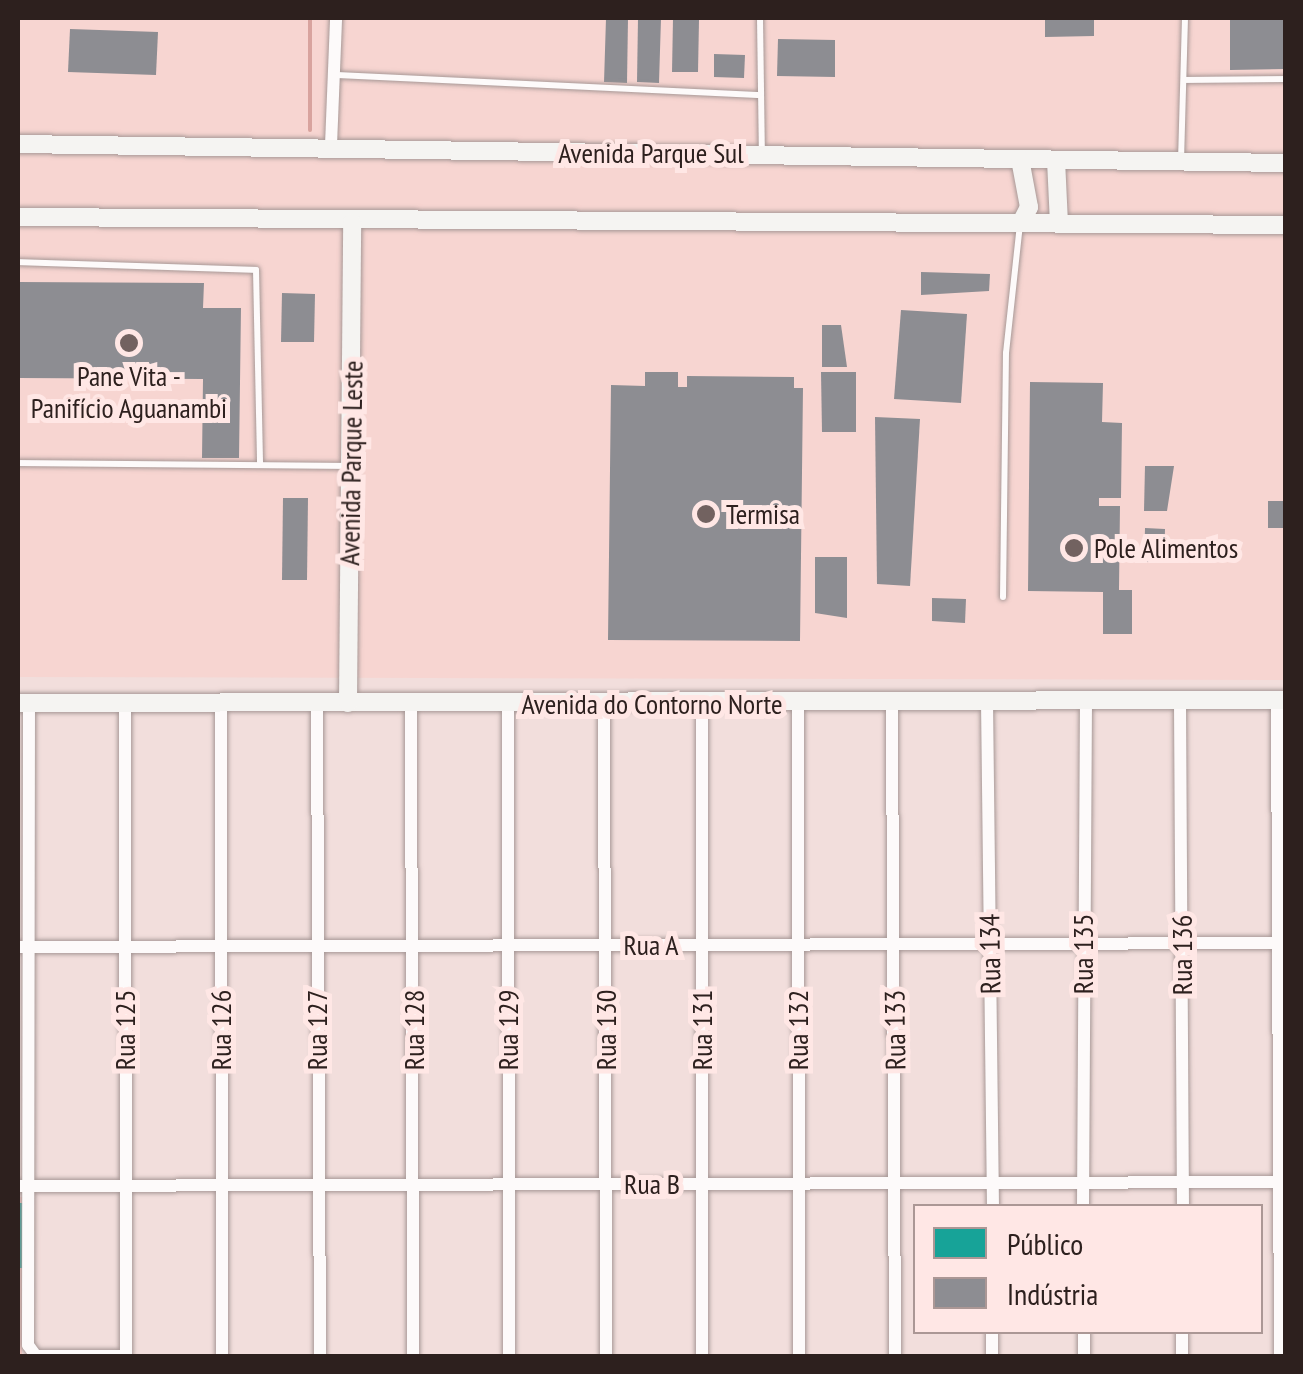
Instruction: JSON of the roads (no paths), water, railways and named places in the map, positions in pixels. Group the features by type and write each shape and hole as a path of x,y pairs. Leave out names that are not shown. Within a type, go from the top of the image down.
{"street":[{"path":"332,145 336,18"},
{"name":"Avenida Parque Sul","path":"18,144 332,145 1286,163"},
{"path":"1020,160 1028,206 1020,222"},
{"path":"1056,160 1058,223"},
{"path":"18,218 352,223 1286,225"},
{"name":"Avenida Parque Leste","path":"348,702 352,223"},
{"path":"1280,1356 1281,700"},
{"name":"Avenida do Contorno Norte","path":"23,703 1281,700"},
{"name":"Rua 134","path":"987,702 993,1204"},
{"name":"Rua 135","path":"1083,1204 1086,702"},
{"path":"23,703 28,1344 36,1356 124,1356"},
{"name":"Rua 125","path":"124,1356 125,703"},
{"name":"Rua 127","path":"317,703 320,1356"},
{"name":"Rua 131","path":"702,703 702,1356"},
{"name":"Rua 133","path":"892,703 895,1356"},
{"name":"Rua 136","path":"1180,703 1184,1204"},
{"name":"Rua 126","path":"221,704 222,1356"},
{"name":"Rua 128","path":"411,704 413,1356"},
{"name":"Rua 129","path":"508,704 510,1356"},
{"name":"Rua 130","path":"604,704 606,1356"},
{"name":"Rua 132","path":"798,704 798,1356"},
{"name":"Rua A","path":"24,947 1282,943"},
{"name":"Rua B","path":"24,1186 1281,1182"}],"lane":[{"path":"760,18 762,154"},
{"path":"1182,161 1185,18"},
{"path":"335,75 760,95"},
{"path":"1184,80 1286,79"},
{"path":"1003,597 1006,353 1020,222"},
{"path":"18,262 256,270 260,465"},
{"path":"18,463 351,466"}],"waterway":[{"path":"310,18 310,130"}],"place":[{"name":"Pane Vita - Panifício Aguanambi","path":"129,343"},
{"name":"Termisa","path":"706,514"},
{"name":"Pole Alimentos","path":"1074,548"}]}
